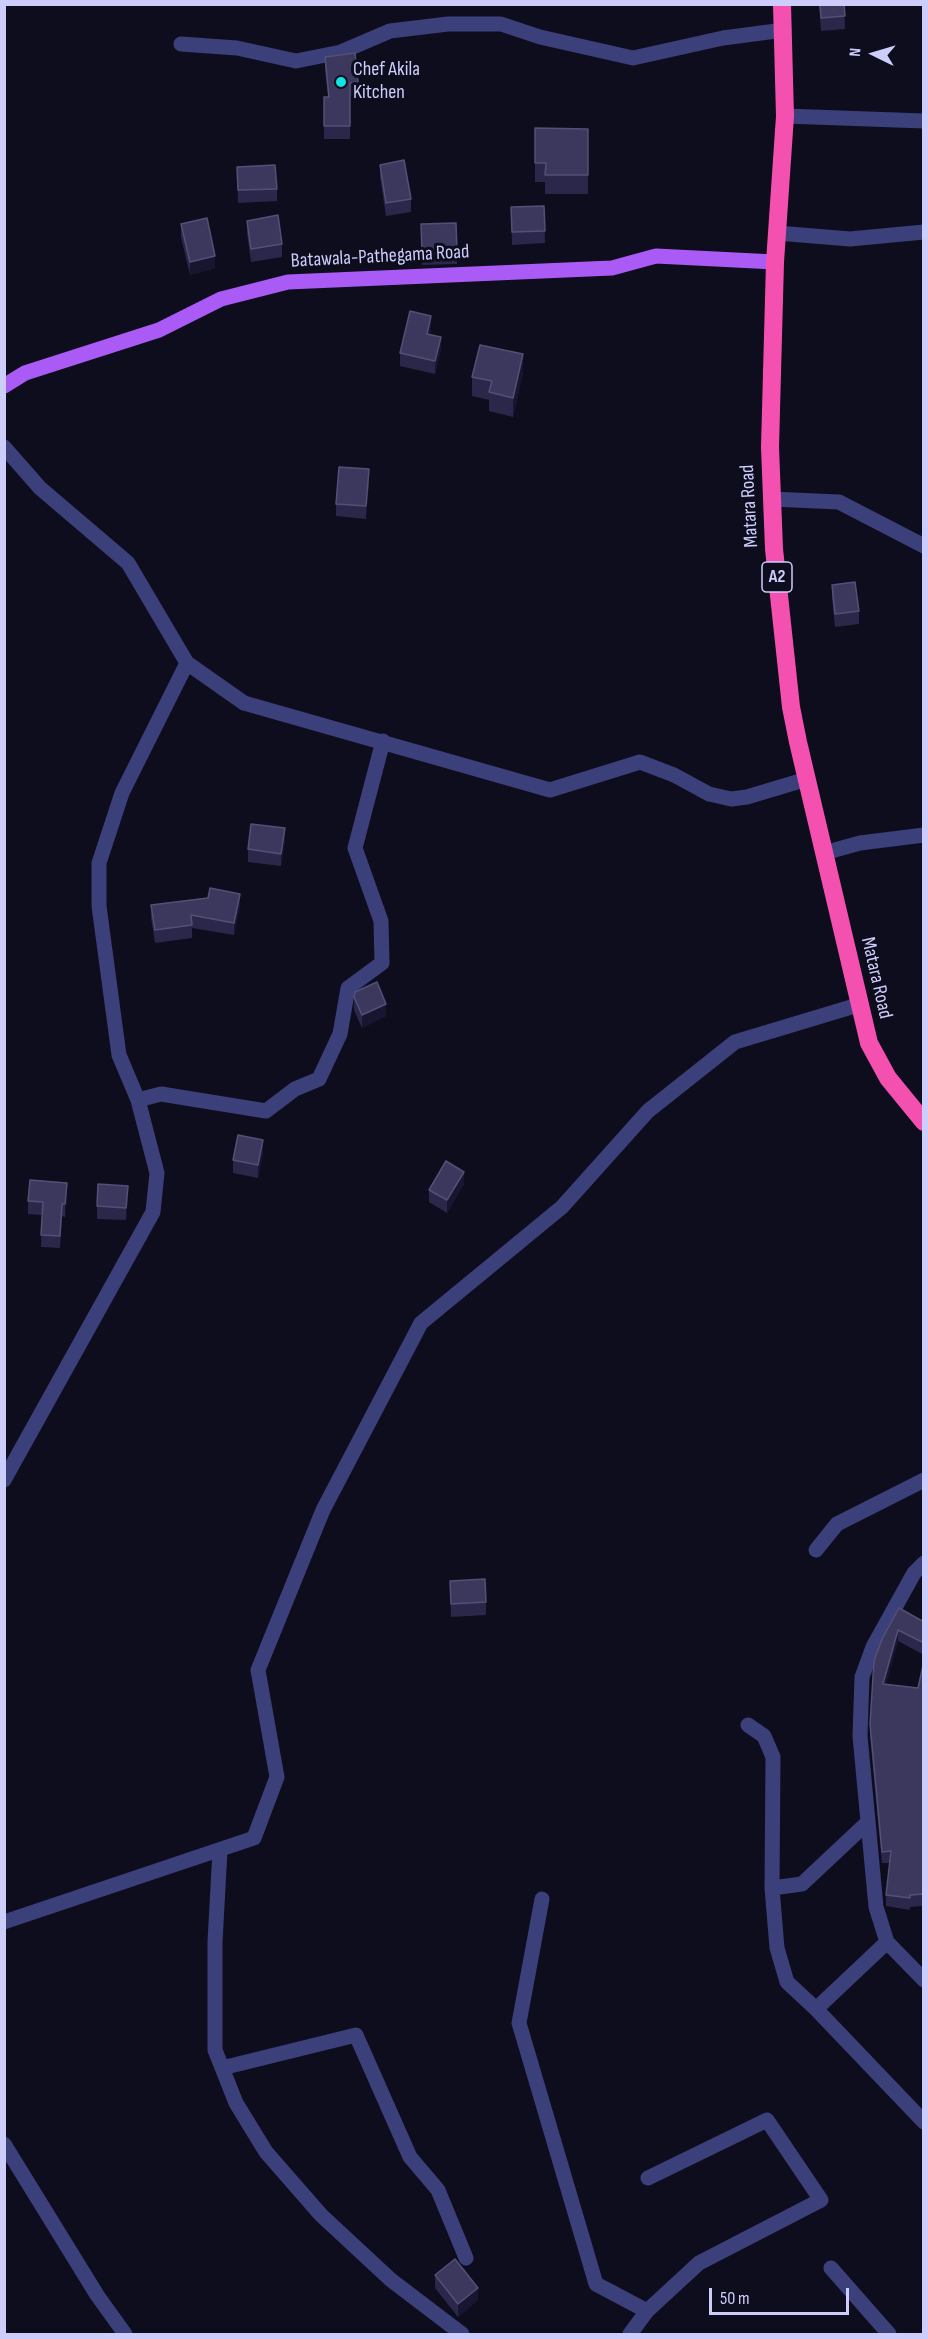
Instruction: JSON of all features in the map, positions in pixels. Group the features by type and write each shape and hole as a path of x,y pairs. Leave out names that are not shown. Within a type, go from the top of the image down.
{"highway":[{"name":"Matara Road","path":"782,4 785,116 777,233 770,447 774,549 791,707 868,1043 888,1078 924,1122"}],"main road":[{"name":"Batawala-Pathegama Road","path":"4,386 25,373 159,330 221,299 288,282 612,268 656,256 776,262"}],"street":[{"path":"181,44 237,48 296,61 341,52 390,31 448,24 501,24 540,37 633,58 723,38 784,30"},
{"path":"785,116 924,121"},
{"path":"777,233 850,239 924,232"},
{"path":"4,447 40,488 128,563 187,663 244,703 550,790 640,762 658,768 709,794 731,800 807,779"},
{"path":"771,499 839,502 924,546"},
{"path":"4,1480 153,1212 157,1173 138,1100 119,1055 99,906 99,863 122,793 187,663"},
{"path":"138,1100 161,1094 266,1111 295,1089 319,1079 340,1034 348,988 382,963 381,921 355,848 383,741"},
{"path":"825,853 860,843 924,835"},
{"path":"4,1922 254,1838 277,1777 258,1670 323,1510 421,1323 562,1207 648,1111 735,1042 858,1005"},
{"path":"816,1550 837,1524 924,1480"},
{"path":"922,1978 887,1942 876,1907 860,1737 862,1677 873,1647 914,1573 924,1563"},
{"path":"748,1725 764,1736 773,1757 772,1888 777,1948 787,1982 816,2009 924,2122"},
{"path":"772,1888 802,1884 843,1843 868,1822"},
{"path":"220,1850 215,1942 215,2050 236,2103 266,2152 321,2215 391,2280 462,2334"},
{"path":"542,1899 519,2023 596,2284 647,2311"},
{"path":"816,2009 887,1942"},
{"path":"222,2068 356,2035 410,2157 438,2190 466,2259"},
{"path":"630,2334 647,2311 699,2263 821,2200 767,2120 648,2178"},
{"path":"4,2144 97,2295 125,2334"},
{"path":"831,2268 889,2334"}],"building":[{"path":"820,4 844,4 845,16 821,18"},
{"path":"355,53 358,82 350,83 350,126 324,126 324,97 329,97 325,57"},
{"path":"535,128 588,129 588,175 545,175 546,163 535,163"},
{"path":"404,160 411,199 386,203 380,165"},
{"path":"275,165 277,189 238,190 237,167"},
{"path":"544,206 545,231 512,232 511,207"},
{"path":"278,215 282,244 251,249 247,221"},
{"path":"207,218 215,256 190,262 181,224"},
{"path":"456,223 457,251 422,253 421,224"},
{"path":"410,311 431,316 427,334 441,337 435,361 400,353"},
{"path":"480,345 523,354 513,398 489,392 492,381 472,377"},
{"path":"339,467 369,469 366,506 336,504"},
{"path":"855,582 859,611 835,614 832,585"},
{"path":"251,824 285,828 281,854 248,849"},
{"path":"210,888 240,894 234,923 191,915 192,925 155,930 151,905 208,898"},
{"path":"377,982 386,1004 362,1015 354,997 355,992"},
{"path":"238,1135 263,1140 258,1165 233,1160"},
{"path":"446,1161 464,1172 447,1200 429,1190"},
{"path":"30,1180 67,1183 65,1204 62,1204 60,1236 41,1235 43,1202 28,1201"},
{"path":"98,1184 128,1186 126,1208 97,1206"},
{"path":"485,1579 486,1602 451,1604 450,1581"},
{"path":"899,1608 924,1622 924,1643 898,1630 883,1684 918,1688 924,1661 924,1894 910,1895 910,1898 886,1895 891,1851 882,1852 870,1724 874,1661 882,1639"},
{"path":"455,2259 478,2288 458,2304 435,2275"}],"place":[{"name":"Chef Akila Kitchen","path":"341,82"}]}
